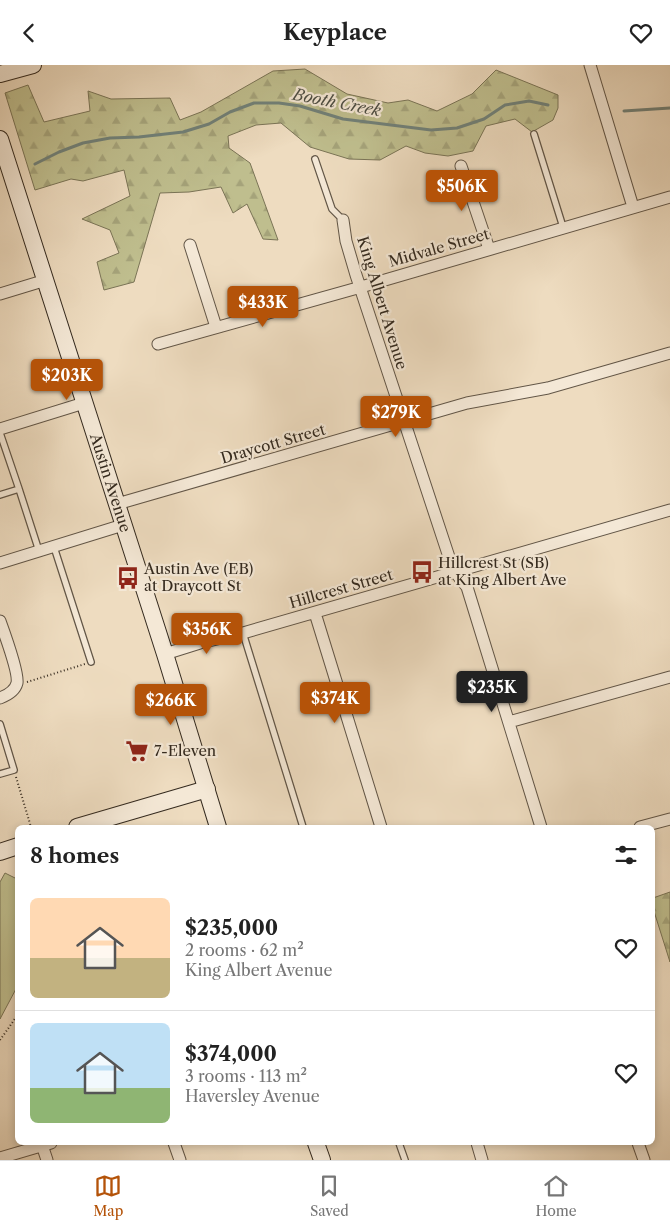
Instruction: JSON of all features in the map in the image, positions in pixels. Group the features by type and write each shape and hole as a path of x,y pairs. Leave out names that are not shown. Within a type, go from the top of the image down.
{"main road":[{"path":"0,75 34,65"},
{"name":"Austin Avenue","path":"0,139 165,654 217,825"},
{"path":"84,825 207,789"},
{"path":"0,852 15,847"},
{"path":"317,1145 322,1160"}],"street":[{"path":"590,65 633,207"},
{"path":"460,167 488,249"},
{"name":"Midvale Street","path":"158,344 670,197"},
{"name":"King Albert Avenue","path":"343,220 346,241 404,422 447,553 455,572 467,587 540,825"},
{"path":"190,245 216,327"},
{"path":"0,294 46,280"},
{"name":"Draycott Street","path":"116,504 476,401 557,386 670,353"},
{"path":"0,429 84,403"},
{"name":"Hillcrest Street","path":"165,654 670,511"},
{"path":"0,563 123,525"},
{"path":"315,613 380,825"},
{"path":"0,698 10,693 16,685 17,672 1,628"},
{"path":"509,722 670,677"},
{"path":"648,825 670,819"},
{"path":"0,1158 44,1145"},
{"path":"47,1145 47,1160"},
{"path":"175,1145 180,1160"},
{"path":"478,1145 482,1160"},
{"path":"639,1145 644,1160"}],"lane":[{"path":"534,134 563,227"},
{"name":"King Albert Avenue","path":"315,159 332,209 343,220"},
{"path":"0,433 39,552"},
{"path":"0,495 19,489"},
{"path":"54,547 91,662"},
{"path":"243,633 302,825"},
{"path":"0,724 14,769 0,774"},
{"path":"400,1145 405,1160"}],"path":[{"path":"16,685 91,662"},
{"path":"14,769 30,825"},
{"path":"0,1040 15,1019"}],"green space":[{"path":"305,69 347,94 388,103 408,100 437,111 472,94 496,70 558,95 558,108 553,120 532,132 515,119 486,126 473,151 448,156 425,153 406,146 380,160 349,159 310,147 281,123 256,125 228,136 229,148 250,163 278,240 263,239 247,204 233,213 221,187 189,192 160,193 134,282 104,290 97,262 119,253 110,230 82,219 130,196 124,170 83,181 71,179 35,190 5,93 28,85 44,122 90,111 88,91 111,99 170,98 180,120 201,112 273,71"},
{"path":"5,873 15,878 15,991 0,1019 0,882"},
{"path":"670,892 670,962 655,914 655,897"}],"waterway":[{"name":"Booth Creek","path":"35,164 83,143 110,138 183,132 209,124 230,112 254,103 279,103 300,106 343,119 431,130 457,128 484,119 505,105 529,101 548,105"},
{"name":"Booth Creek","path":"624,111 670,108"}],"place":[{"name":"Hillcrest St (SB) at King Albert Ave","path":"422,572"},
{"name":"Austin Ave (EB) at Draycott St","path":"128,578"},
{"name":"7-Eleven","path":"137,751"}]}
